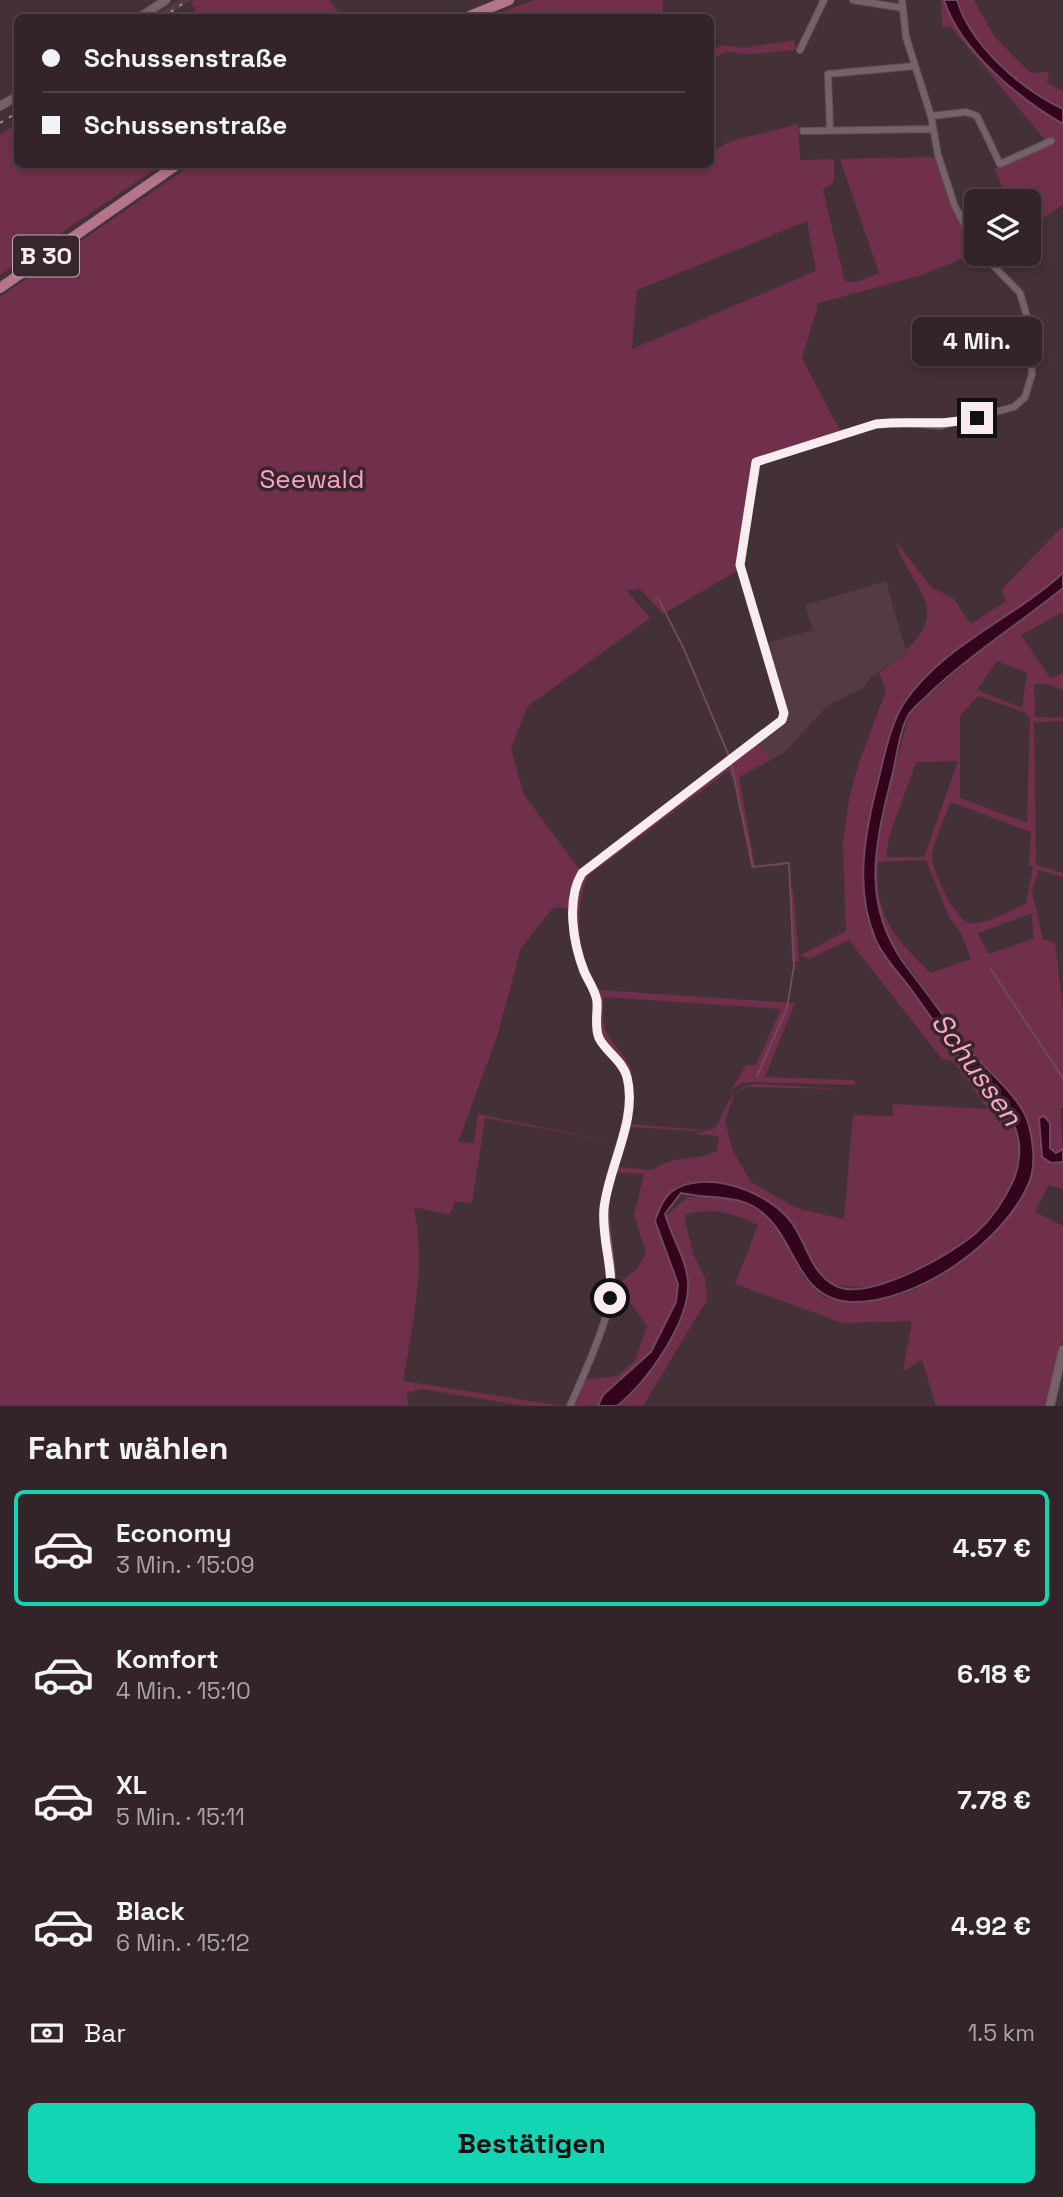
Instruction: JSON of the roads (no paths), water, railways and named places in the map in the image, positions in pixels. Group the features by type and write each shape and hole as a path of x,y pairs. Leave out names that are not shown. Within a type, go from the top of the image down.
{"main road":[{"path":"475,14 509,0"},
{"name":"B 30","path":"0,288 172,168"}],"street":[{"path":"145,14 166,0"},
{"path":"800,50 824,0"},
{"path":"853,0 903,8"},
{"path":"902,0 915,66 931,116 932,129 954,204 964,224"},
{"path":"830,129 828,74 915,66"},
{"path":"931,116 966,112 976,116 1000,164 1051,141"},
{"path":"803,131 932,129"},
{"path":"570,1406 610,1298 611,1275 604,1210 611,1171 625,1128 629,1088 624,1069 604,1045 596,1028 597,1001 580,958 572,908 575,884 582,873 782,720 784,713 740,565 756,462 876,424 897,422 940,426 966,421 1014,407 1025,397 1032,374 1024,301 1020,293 994,266"},
{"path":"1049,1406 1063,1350"}],"water":[{"path":"944,0 957,0 974,34 1015,78 1063,109 1063,124 1010,87 977,55 952,19"},
{"name":"Schussen","path":"1063,573 1063,588 965,662 909,714 903,728 880,828 875,876 877,900 893,947 965,1044 1024,1112 1032,1143 1033,1166 1030,1180 1018,1203 980,1246 929,1281 902,1293 875,1300 850,1302 833,1299 819,1291 800,1268 776,1227 755,1208 735,1200 681,1193 665,1214 688,1281 687,1297 675,1332 665,1350 629,1395 617,1406 598,1406 603,1395 651,1352 676,1302 678,1284 655,1221 662,1204 676,1188 691,1183 712,1182 735,1186 770,1202 794,1226 819,1272 836,1286 850,1289 888,1282 950,1252 983,1226 1006,1194 1019,1162 1019,1141 1015,1128 1000,1103 960,1057 878,945 865,901 865,845 887,745 894,722 904,703 938,665"},
{"path":"1044,1116 1050,1123 1050,1148 1056,1153 1063,1149 1063,1162 1051,1163 1042,1157 1039,1118"}],"waterway":[{"path":"658,598 684,649 729,756"},
{"path":"731,763 753,867 789,863 794,966 787,1008 757,1076"},
{"path":"990,968 1063,1078"}],"railway":[{"path":"168,14 188,0"},
{"path":"0,123 14,114"}],"park label":[{"name":"Seewald","path":"312,479"}]}
